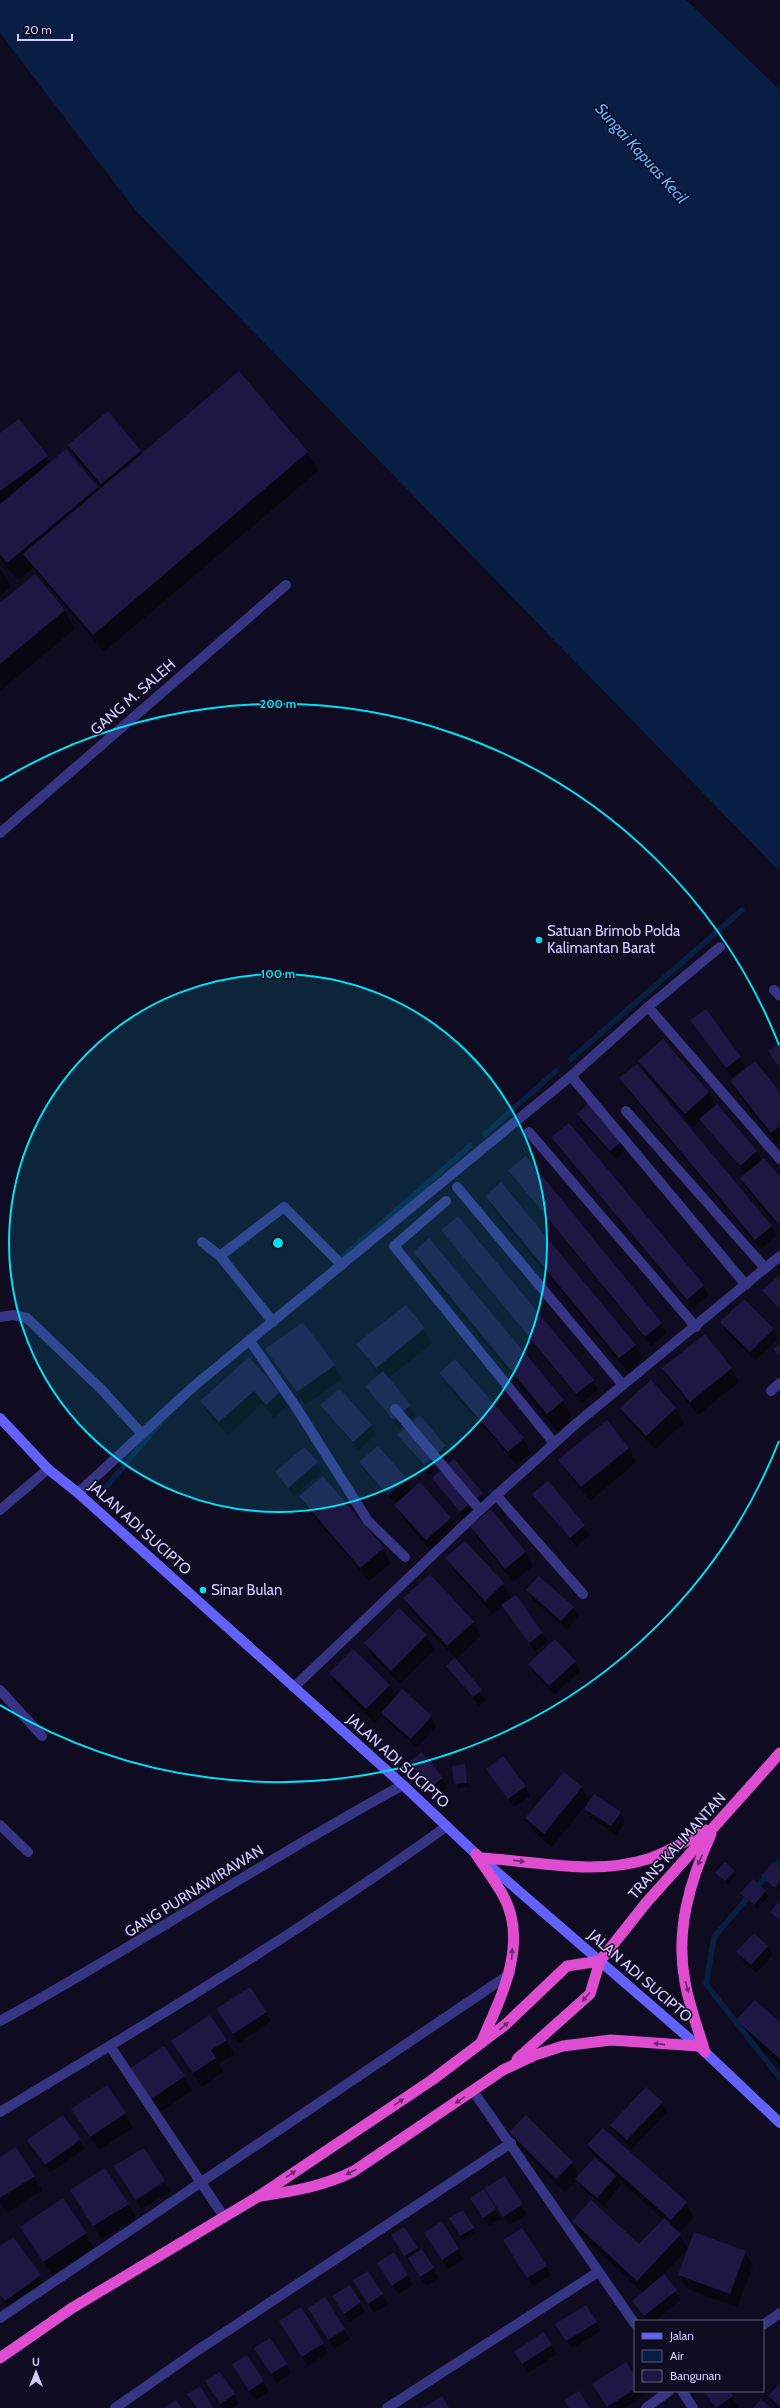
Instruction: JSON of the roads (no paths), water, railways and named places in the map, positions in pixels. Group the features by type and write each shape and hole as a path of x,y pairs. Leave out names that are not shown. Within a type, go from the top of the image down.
{"highway":[{"name":"TRANS KALIMANTAN","path":"600,1961 646,1903 780,1753"},
{"path":"478,1856 574,1868 604,1867 648,1859 676,1847 715,1824"},
{"path":"503,2070 535,2055 563,2046 585,2042 611,2040 701,2049 685,1981 682,1941 690,1890 698,1863 715,1824"},
{"path":"478,1856 505,1898 510,1915 512,1931 510,1974 481,2043"},
{"path":"0,2358 72,2308 259,2196 432,2080 505,2025 567,1966 600,1961 590,1994 503,2070 473,2091 360,2167 338,2179 303,2190 259,2196"}],"main road":[{"name":"JALAN ADI SUCIPTO","path":"0,1418 48,1469 78,1493 403,1785 478,1856 701,2049 780,2123"}],"street":[{"name":"GANG M. SALEH","path":"0,833 286,585"},
{"path":"78,1493 194,1386 572,1076 648,1007 720,947"},
{"path":"648,1007 780,1159"},
{"path":"572,1076 746,1285"},
{"path":"626,1111 766,1268"},
{"path":"529,1132 696,1327"},
{"path":"457,1187 623,1385"},
{"path":"446,1202 394,1246 554,1443"},
{"path":"220,1256 284,1207 342,1265"},
{"path":"202,1242 220,1256 273,1322"},
{"path":"294,1687 480,1510 554,1443 780,1256"},
{"path":"0,1317 13,1315 27,1318 102,1390 142,1434"},
{"path":"250,1341 296,1407 368,1521 405,1557"},
{"path":"771,1391 780,1383"},
{"path":"395,1409 480,1510"},
{"path":"0,1510 48,1469"},
{"path":"496,1495 584,1594"},
{"path":"0,1690 42,1736"},
{"name":"GANG PURNAWIRAWAN","path":"0,2021 102,1964 341,1818 403,1785"},
{"path":"0,1825 28,1852"},
{"path":"0,2112 110,2046 309,1921 447,1826"},
{"path":"0,2318 510,1974"},
{"path":"110,2046 224,2217"},
{"path":"473,2091 512,2143 598,2272 634,2323"},
{"path":"115,2408 195,2352 512,2143"},
{"path":"387,2408 598,2272"},
{"path":"764,2324 780,2313"},
{"path":"646,2408 668,2392"},
{"path":"683,2392 693,2408"}],"water":[{"name":"Sungai Kapuas Kecil","path":"0,0 686,0 780,90 780,872 136,211 0,33"}],"waterway":[{"path":"571,1059 742,910"},
{"path":"485,1134 556,1071"},
{"path":"336,1263 470,1146"},
{"path":"106,1487 160,1423"},
{"path":"780,1860 714,1937 706,1984 780,2078"}],"place":[{"name":"Satuan Brimob Polda Kalimantan Barat","path":"539,940"},
{"name":"Sinar Bulan","path":"203,1590"}]}
